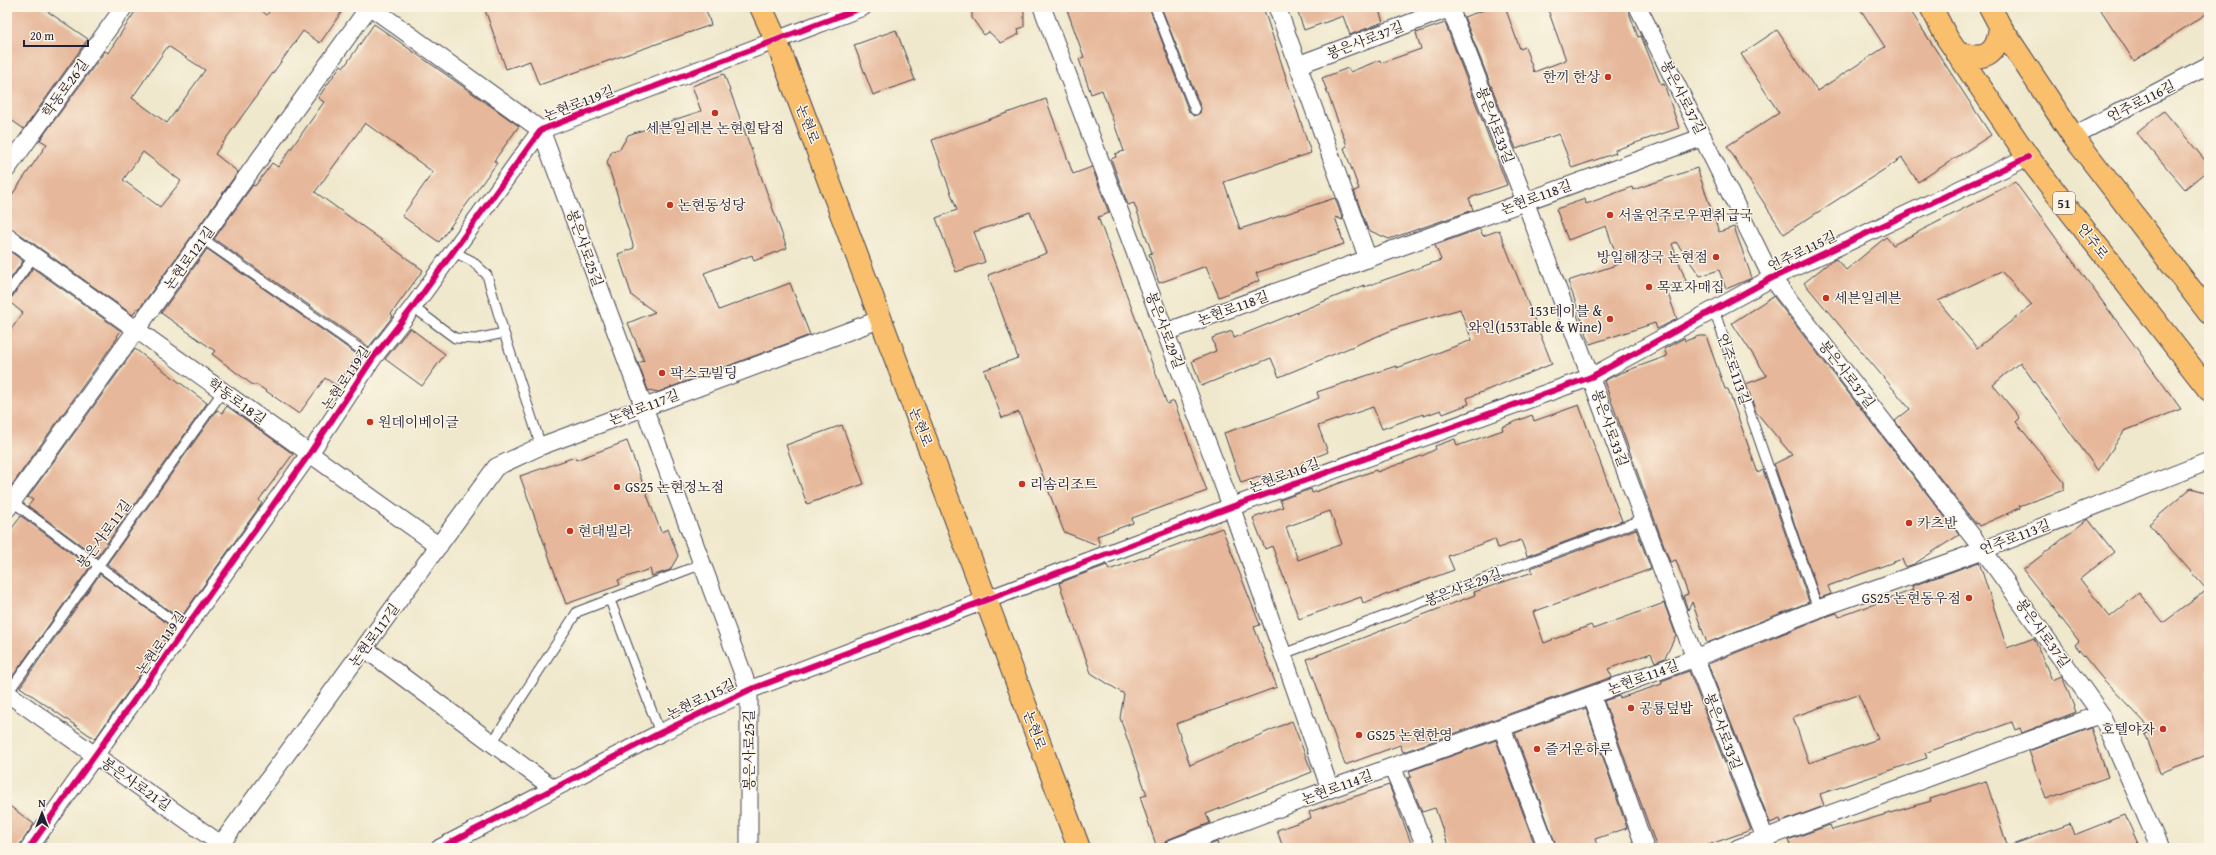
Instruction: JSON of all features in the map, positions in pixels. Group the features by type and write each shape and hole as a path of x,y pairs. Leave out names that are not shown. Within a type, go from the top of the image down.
{"main road":[{"name":"논현로","path":"761,7 776,40 1079,848"},
{"name":"언주로","path":"1931,7 1956,52 2028,157 2209,390"},
{"path":"1956,52 1974,57 1983,56 1990,53 1999,36 1995,16"},
{"path":"1995,16 2073,136 2209,313"}],"street":[{"name":"학동로26길","path":"7,169 124,7"},
{"path":"370,7 541,130"},
{"name":"논현로121길","path":"9,503 138,329 370,7"},
{"name":"논현로119길","path":"29,848 96,756 310,453 374,358 413,307 452,251 541,130 863,7"},
{"name":"봉은사로29길","path":"1042,7 1231,507 1330,789"},
{"path":"1277,7 1368,259"},
{"name":"봉은사로37길","path":"1638,7 1772,278 1983,550 2101,714 2160,848"},
{"name":"봉은사로37길","path":"1298,65 1452,8"},
{"name":"봉은사로33길","path":"1452,8 1695,658 1767,843"},
{"name":"언주로116길","path":"2073,136 2209,66"},
{"name":"봉은사로25길","path":"541,130 749,690 749,848"},
{"name":"논현로118길","path":"1166,332 1703,137"},
{"name":"언주로115길","path":"1590,377 1772,278 2028,157"},
{"name":"학동로18길","path":"7,237 138,329 439,546"},
{"name":"논현로117길","path":"224,846 364,648 496,466 541,446 881,319"},
{"name":"논현로116길","path":"986,599 1231,507 1590,377"},
{"name":"언주로113길","path":"1695,658 1818,608 1983,550 2209,461"},
{"name":"논현로115길","path":"440,848 660,733 749,690 986,599"},
{"path":"364,648 554,789"},
{"name":"논현로114길","path":"1173,848 1330,789 1695,658"},
{"name":"봉은사로21길","path":"7,693 224,846"},
{"name":"논현로114길","path":"1592,696 1645,848"},
{"path":"1738,848 1767,843 2101,714"},
{"path":"1502,728 1547,848"},
{"path":"1392,767 1426,848"}],"lane":[{"path":"1156,7 1195,110"},
{"name":"논현로119길","path":"203,238 374,358"},
{"path":"452,251 472,261 487,275 504,333 541,446"},
{"path":"7,294 34,256"},
{"path":"413,307 455,338 476,339 504,333"},
{"name":"언주로113길","path":"1714,310 1818,608"},
{"name":"봉은사로11길","path":"7,693 223,391"},
{"path":"9,503 185,630"},
{"name":"봉은사로29길","path":"1283,654 1644,519"},
{"path":"492,743 577,612 702,564"},
{"path":"610,600 660,733"}],"building":[{"path":"7,7 41,7 88,39 24,129 7,117"},
{"path":"138,7 257,7 267,15 272,7 345,7 320,43 303,31 215,154 238,172 139,309 137,308 133,315 13,229 7,227 7,202 47,144 40,140 105,51 108,53","holes":["168,46 205,70 167,123 132,98","143,152 181,181 160,207 123,180"]},
{"path":"484,7 705,7 711,25 539,85 530,61 506,69"},
{"path":"972,7 1024,7 1024,27 1018,29 1019,34 1001,43 989,32 984,35 972,18"},
{"path":"1066,7 1149,7 1189,112 1194,116 1200,113 1201,108 1161,7 1263,7 1311,153 1224,182 1240,229 1335,198 1343,220 1335,217 1344,244 1256,273 1259,281 1219,297 1206,266 1159,283 1149,254 1152,253 1134,203 1128,205 1111,159 1116,157 1115,154 1124,151 1102,90 1091,94 1079,59 1084,57"},
{"path":"1296,7 1378,7 1383,22 1350,35 1343,16 1304,30"},
{"path":"1493,7 1505,7 1520,49 1525,47 1534,72 1566,60 1547,7 1627,7 1638,37 1641,36 1661,85 1664,84 1679,128 1615,150 1616,153 1572,168 1559,134 1516,149 1464,17"},
{"path":"1859,7 1908,7 1991,135 1918,182 1902,158 1784,234 1727,146 1779,113 1741,54 1777,30 1817,91 1885,47"},
{"path":"2099,7 2209,7 2209,12 2134,61"},
{"path":"1445,23 1507,185 1469,198 1473,210 1389,239 1368,230 1354,191 1359,189 1344,148 1347,146 1322,78 1348,68 1350,72 1380,60 1381,63 1421,49 1416,33"},
{"path":"374,24 519,126 494,161 497,163 439,242 402,216 433,172 365,123 315,192 423,270 391,314 393,316 369,347 214,239 253,185 255,186 272,163 278,167 324,102 318,98 341,65 344,67"},
{"path":"896,30 915,80 873,95 854,45"},
{"path":"724,74 787,248 754,261 752,255 704,273 719,310 790,283 810,335 658,392 648,390 638,363 644,361 628,323 655,312 632,296 618,254 634,248 607,162 612,151 620,149 628,135 701,111 692,86"},
{"path":"1046,99 1073,174 1092,167 1109,213 1098,217 1167,404 1174,401 1207,491 1132,518 1133,523 1097,536 1100,546 1064,532 1019,412 1002,418 984,370 1018,358 988,275 1047,253 1030,212 974,232 985,262 956,272 936,218 957,210 932,140"},
{"path":"2164,111 2209,165 2209,169 2185,189 2137,133"},
{"path":"1697,168 1719,232 1734,227 1752,278 1726,289 1719,270 1700,276 1676,242 1672,244 1686,281 1666,288 1677,319 1657,329 1655,323 1590,344 1568,281 1619,264 1606,226 1568,240 1556,209 1585,199 1586,204 1632,187 1633,190"},
{"path":"2015,182 2181,409 2124,431 2098,471 2020,362 1993,385 2020,418 2016,422 2064,482 2064,490 2019,506 2020,508 1979,526 1895,421 1910,409 1804,283 1836,259 1846,270 1886,237 1893,245","holes":["2001,271 2032,305 1977,348 1938,301"]},
{"path":"1480,229 1483,236 1499,230 1552,364 1467,398 1469,404 1443,414 1441,410 1424,416 1423,414 1382,429 1373,407 1318,426 1328,452 1301,463 1304,470 1273,481 1271,473 1241,483 1224,433 1269,418 1319,398 1317,392 1396,366 1397,368 1472,340 1460,309 1397,328 1279,377 1271,358 1201,386 1192,361 1216,351 1212,338 1232,331 1234,338 1364,285 1364,287 1441,260 1435,245"},
{"path":"7,249 23,261 7,284"},
{"path":"207,249 358,355 337,386 325,378 299,414 256,384 254,386 212,354 215,351 161,313"},
{"path":"33,268 121,331 12,485 7,481 7,335 23,313 7,300 12,297"},
{"path":"1773,296 1959,535 1914,564 1905,567 1902,559 1828,586 1831,594 1820,598 1774,464 1792,455 1756,412 1746,384 1767,376 1732,323"},
{"path":"410,328 445,354 422,386 385,359"},
{"path":"1699,336 1706,336 1725,389 1728,389 1758,473 1763,470 1809,602 1707,643 1692,602 1688,610 1683,596 1688,594 1676,560 1670,562 1604,381 1618,374 1667,356 1664,349 1684,338 1685,341"},
{"path":"135,349 207,403 97,557 28,506 33,500 28,497"},
{"path":"1579,405 1622,521 1527,556 1521,540 1498,548 1495,539 1448,556 1454,570 1363,603 1361,597 1299,619 1272,546 1265,549 1253,518 1283,507 1280,500 1311,489 1312,493 1376,470 1377,472 1424,455 1436,449 1435,446 1455,439 1457,446 1503,430 1502,427 1532,415 1534,421","holes":["1330,511 1342,544 1298,560 1286,527"]},
{"path":"227,406 293,454 259,500 262,503 180,619 107,564 217,410 222,413"},
{"path":"842,425 864,484 807,504 786,445"},
{"path":"627,441 661,532 668,529 678,556 670,570 652,576 650,569 618,580 620,585 566,604 520,476 575,457 576,460"},
{"path":"2191,488 2209,493 2209,754 2160,773 2145,734 2153,731 2102,678 2075,645 2079,641 2023,570 2088,519 2114,552 2080,579 2110,617 2139,593 2163,623 2207,590 2149,524"},
{"path":"21,516 90,567 10,680 7,678 7,535"},
{"path":"1222,528 1260,625 1254,627 1277,687 1176,724 1190,765 1292,721 1312,772 1206,814 1210,823 1169,839 1165,842 1163,848 1157,848 1140,797 1147,795 1120,718 1124,694 1091,673 1059,583 1107,565 1109,570"},
{"path":"1636,529 1651,569 1533,612 1544,643 1591,625 1593,629 1664,603 1676,635 1665,658 1655,662 1651,653 1608,669 1612,677 1403,752 1400,745 1345,765 1307,659 1475,595 1474,592 1533,572 1531,568"},
{"path":"1979,562 2007,648 2034,638 2052,680 2062,676 2076,712 2022,733 2020,728 2015,730 2012,722 1925,753 1927,758 1820,794 1824,806 1781,822 1780,819 1770,823 1708,664 1822,618 1837,613 1839,617 1913,590 1912,586","holes":["1858,694 1878,739 1809,763 1793,717"]},
{"path":"100,574 173,628 95,739 20,687"},
{"path":"1689,671 1751,830 1699,848 1657,848 1604,701 1619,696 1620,698 1662,684 1661,681"},
{"path":"1586,708 1627,828 1595,839 1598,848 1557,848 1515,733"},
{"path":"2091,728 2108,777 2046,799 2029,751"},
{"path":"1496,740 1536,848 1449,848 1435,808 1422,812 1408,778 1411,777 1409,771"},
{"path":"1986,781 2008,848 1791,848 1788,840 1830,825 1832,830 1931,801 1930,799"},
{"path":"1389,785 1413,848 1283,848 1277,830 1311,818 1309,812"},
{"path":"7,804 34,824 18,848 7,848"},
{"path":"2125,815 2140,848 2009,848 2009,846 2070,824 2074,835"},
{"path":"1217,842 1219,848 1201,848"}],"cycle path":[{"path":"29,848 310,453 373,358 413,307 541,130 863,7"},
{"path":"440,848 660,733 749,690 1231,507 1591,377 1772,278 2028,157"}],"place":[{"name":"한끼 한상","path":"1608,77"},
{"name":"세븐일레븐 논현힐탑점","path":"715,113"},
{"name":"논현동성당","path":"670,205"},
{"name":"서울언주로우편취급국","path":"1610,215"},
{"name":"방일해장국 논현점","path":"1716,257"},
{"name":"목포자매집","path":"1649,287"},
{"name":"세븐일레븐","path":"1826,298"},
{"name":"153테이블 & 와인(153Table & Wine)","path":"1610,319"},
{"name":"팍스코빌딩","path":"662,373"},
{"name":"원데이베이글","path":"370,422"},
{"name":"리솜리조트","path":"1022,484"},
{"name":"GS25 논현정노점","path":"617,487"},
{"name":"카츠반","path":"1909,523"},
{"name":"현대빌라","path":"570,531"},
{"name":"GS25 논현동우점","path":"1969,598"},
{"name":"공룡덮밥","path":"1631,708"},
{"name":"호텔야자","path":"2163,729"},
{"name":"GS25 논현한영","path":"1359,735"},
{"name":"즐거운하루","path":"1537,749"}]}
